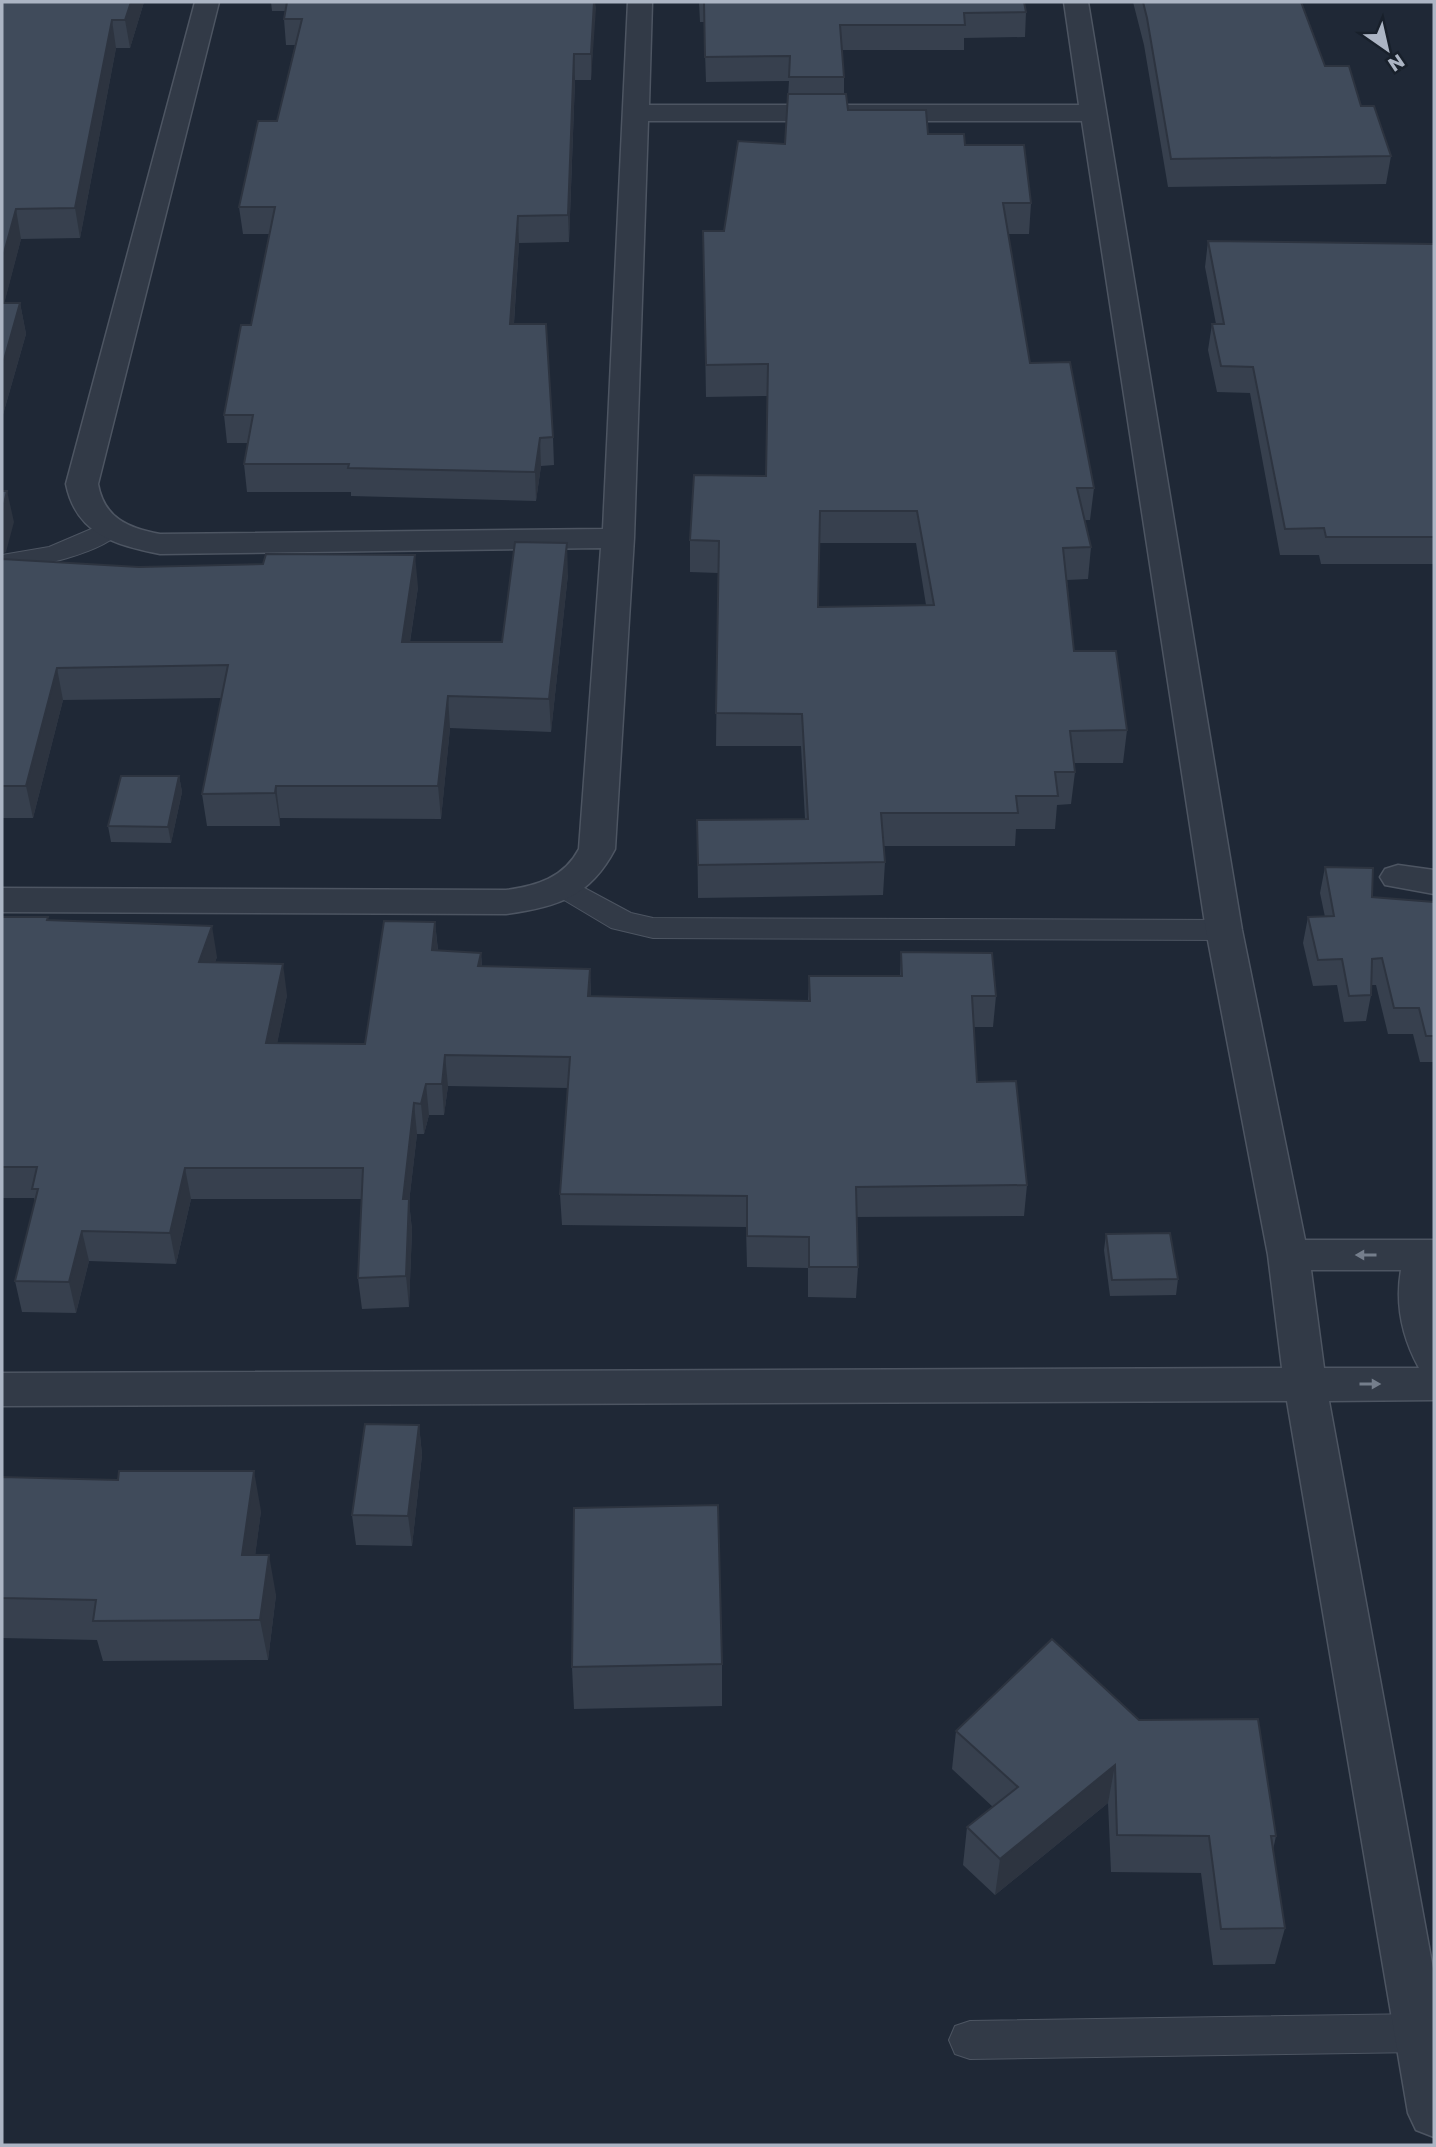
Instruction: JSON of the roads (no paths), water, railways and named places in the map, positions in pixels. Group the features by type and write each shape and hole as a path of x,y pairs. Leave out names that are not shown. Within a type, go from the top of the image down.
{"street":[{"path":"208,2 82,484 83,500 88,508 110,529 132,539 160,544 618,538"},
{"path":"2,900 506,902 547,895 564,887 591,863 597,849 618,538 640,2"},
{"path":"1076,2 1224,930 1288,1255 1305,1384 1433,2096"},
{"path":"637,113 1094,113"},
{"path":"1398,877 1434,881"},
{"path":"1288,1255 1430,1255 1420,1275 1418,1295 1420,1317 1434,1357"},
{"path":"2,1390 1434,1384"}],"lane":[{"path":"2,563 30,562 56,556 110,529"},
{"path":"564,887 622,921 653,928 1224,930"},
{"path":"970,2040 1420,2033"}]}
